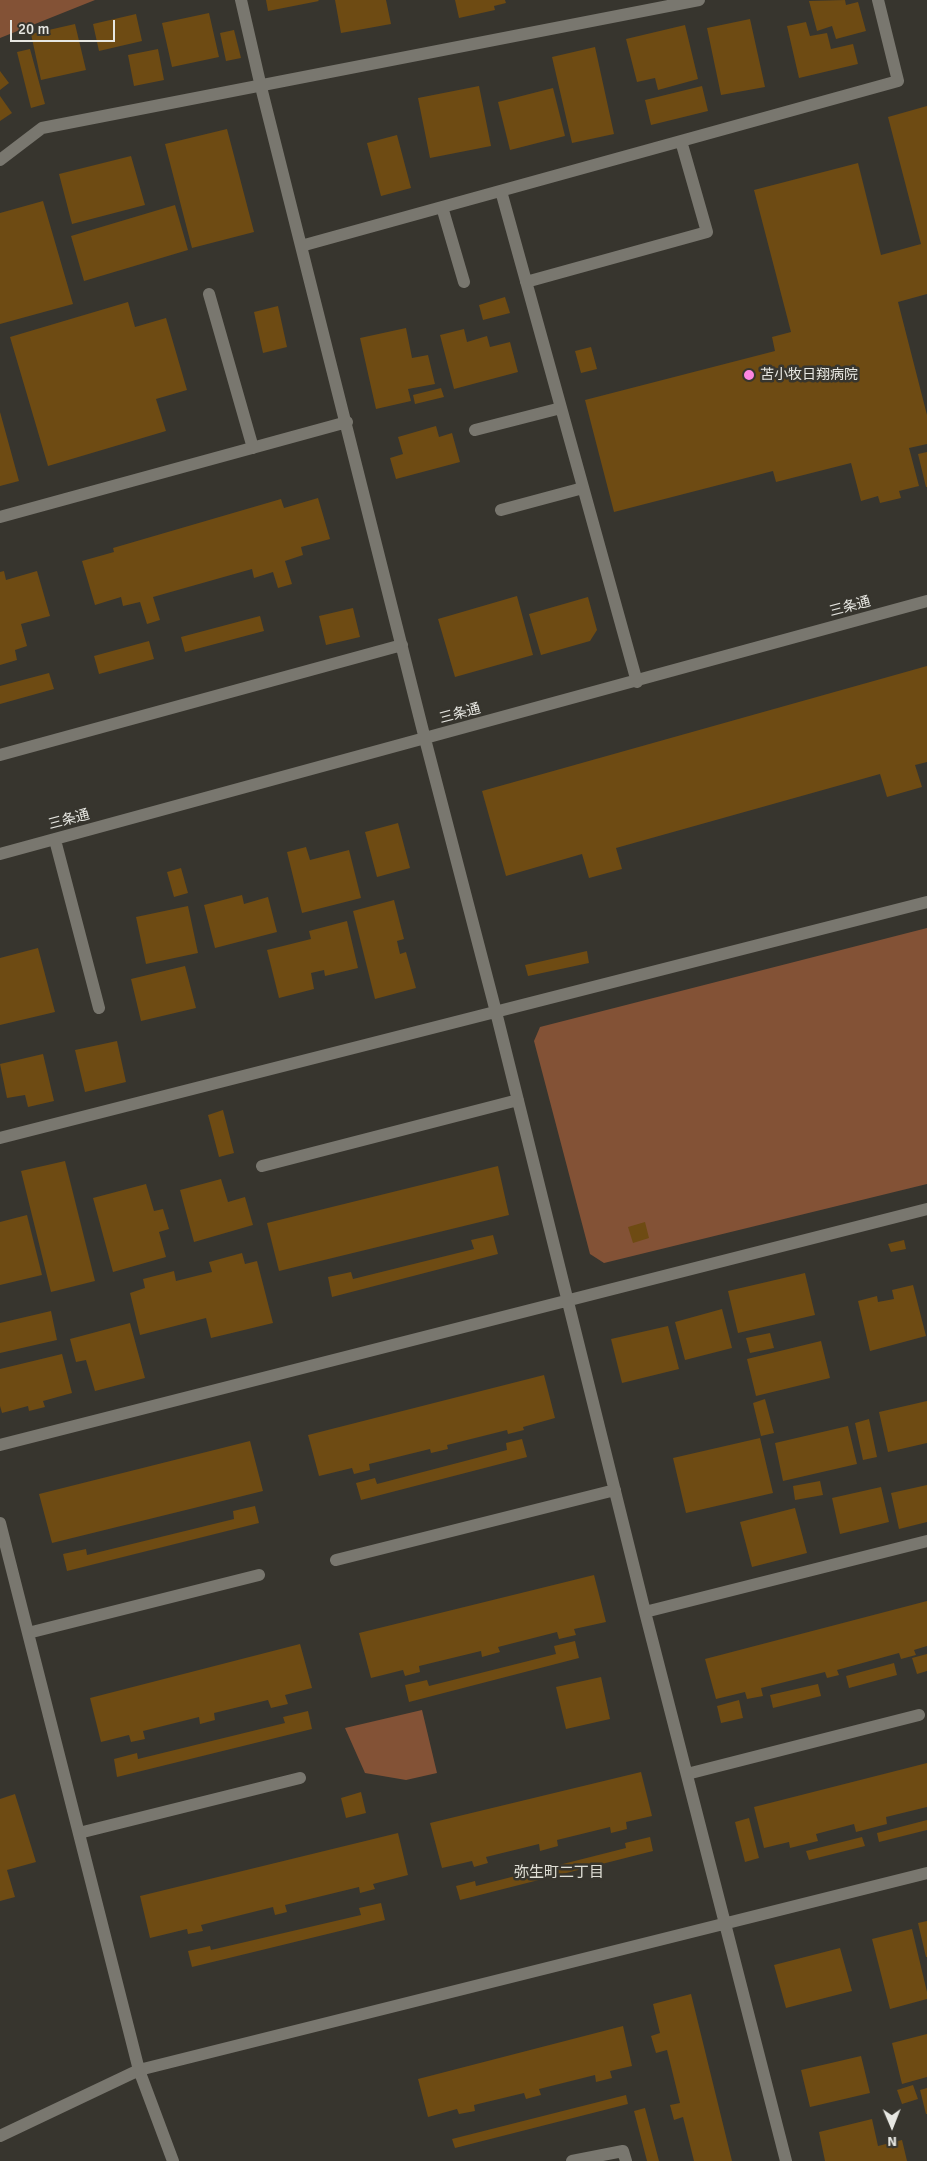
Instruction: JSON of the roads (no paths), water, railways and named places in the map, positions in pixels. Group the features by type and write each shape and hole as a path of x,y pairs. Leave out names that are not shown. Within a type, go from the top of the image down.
{"street":[{"path":"241,0 301,246 496,1012 645,1612 786,2161"},
{"path":"0,160 42,128 699,0"},
{"path":"301,246 898,81 878,0"},
{"path":"526,282 707,232 681,141"},
{"path":"501,191 637,682"},
{"path":"442,206 464,282"},
{"path":"209,294 253,448"},
{"path":"475,430 561,408"},
{"path":"0,518 347,422"},
{"path":"500,510 583,488"},
{"name":"三条通","path":"0,854 637,682 927,601"},
{"path":"0,755 402,645"},
{"path":"55,840 99,1008"},
{"path":"0,1138 927,902"},
{"path":"262,1166 518,1100"},
{"path":"0,1445 927,1208"},
{"path":"336,1560 615,1490"},
{"path":"0,1523 139,2070 173,2161"},
{"path":"645,1612 927,1541"},
{"path":"28,1633 259,1575"},
{"path":"687,1774 919,1715"},
{"path":"79,1833 300,1778"},
{"path":"0,2136 139,2070 927,1873"},
{"path":"572,2161 623,2151 626,2161"}],"place":[{"name":"苫小牧日翔病院","path":"749,375"}],"district":[{"name":"弥生町二丁目","path":"559,1873"}]}
